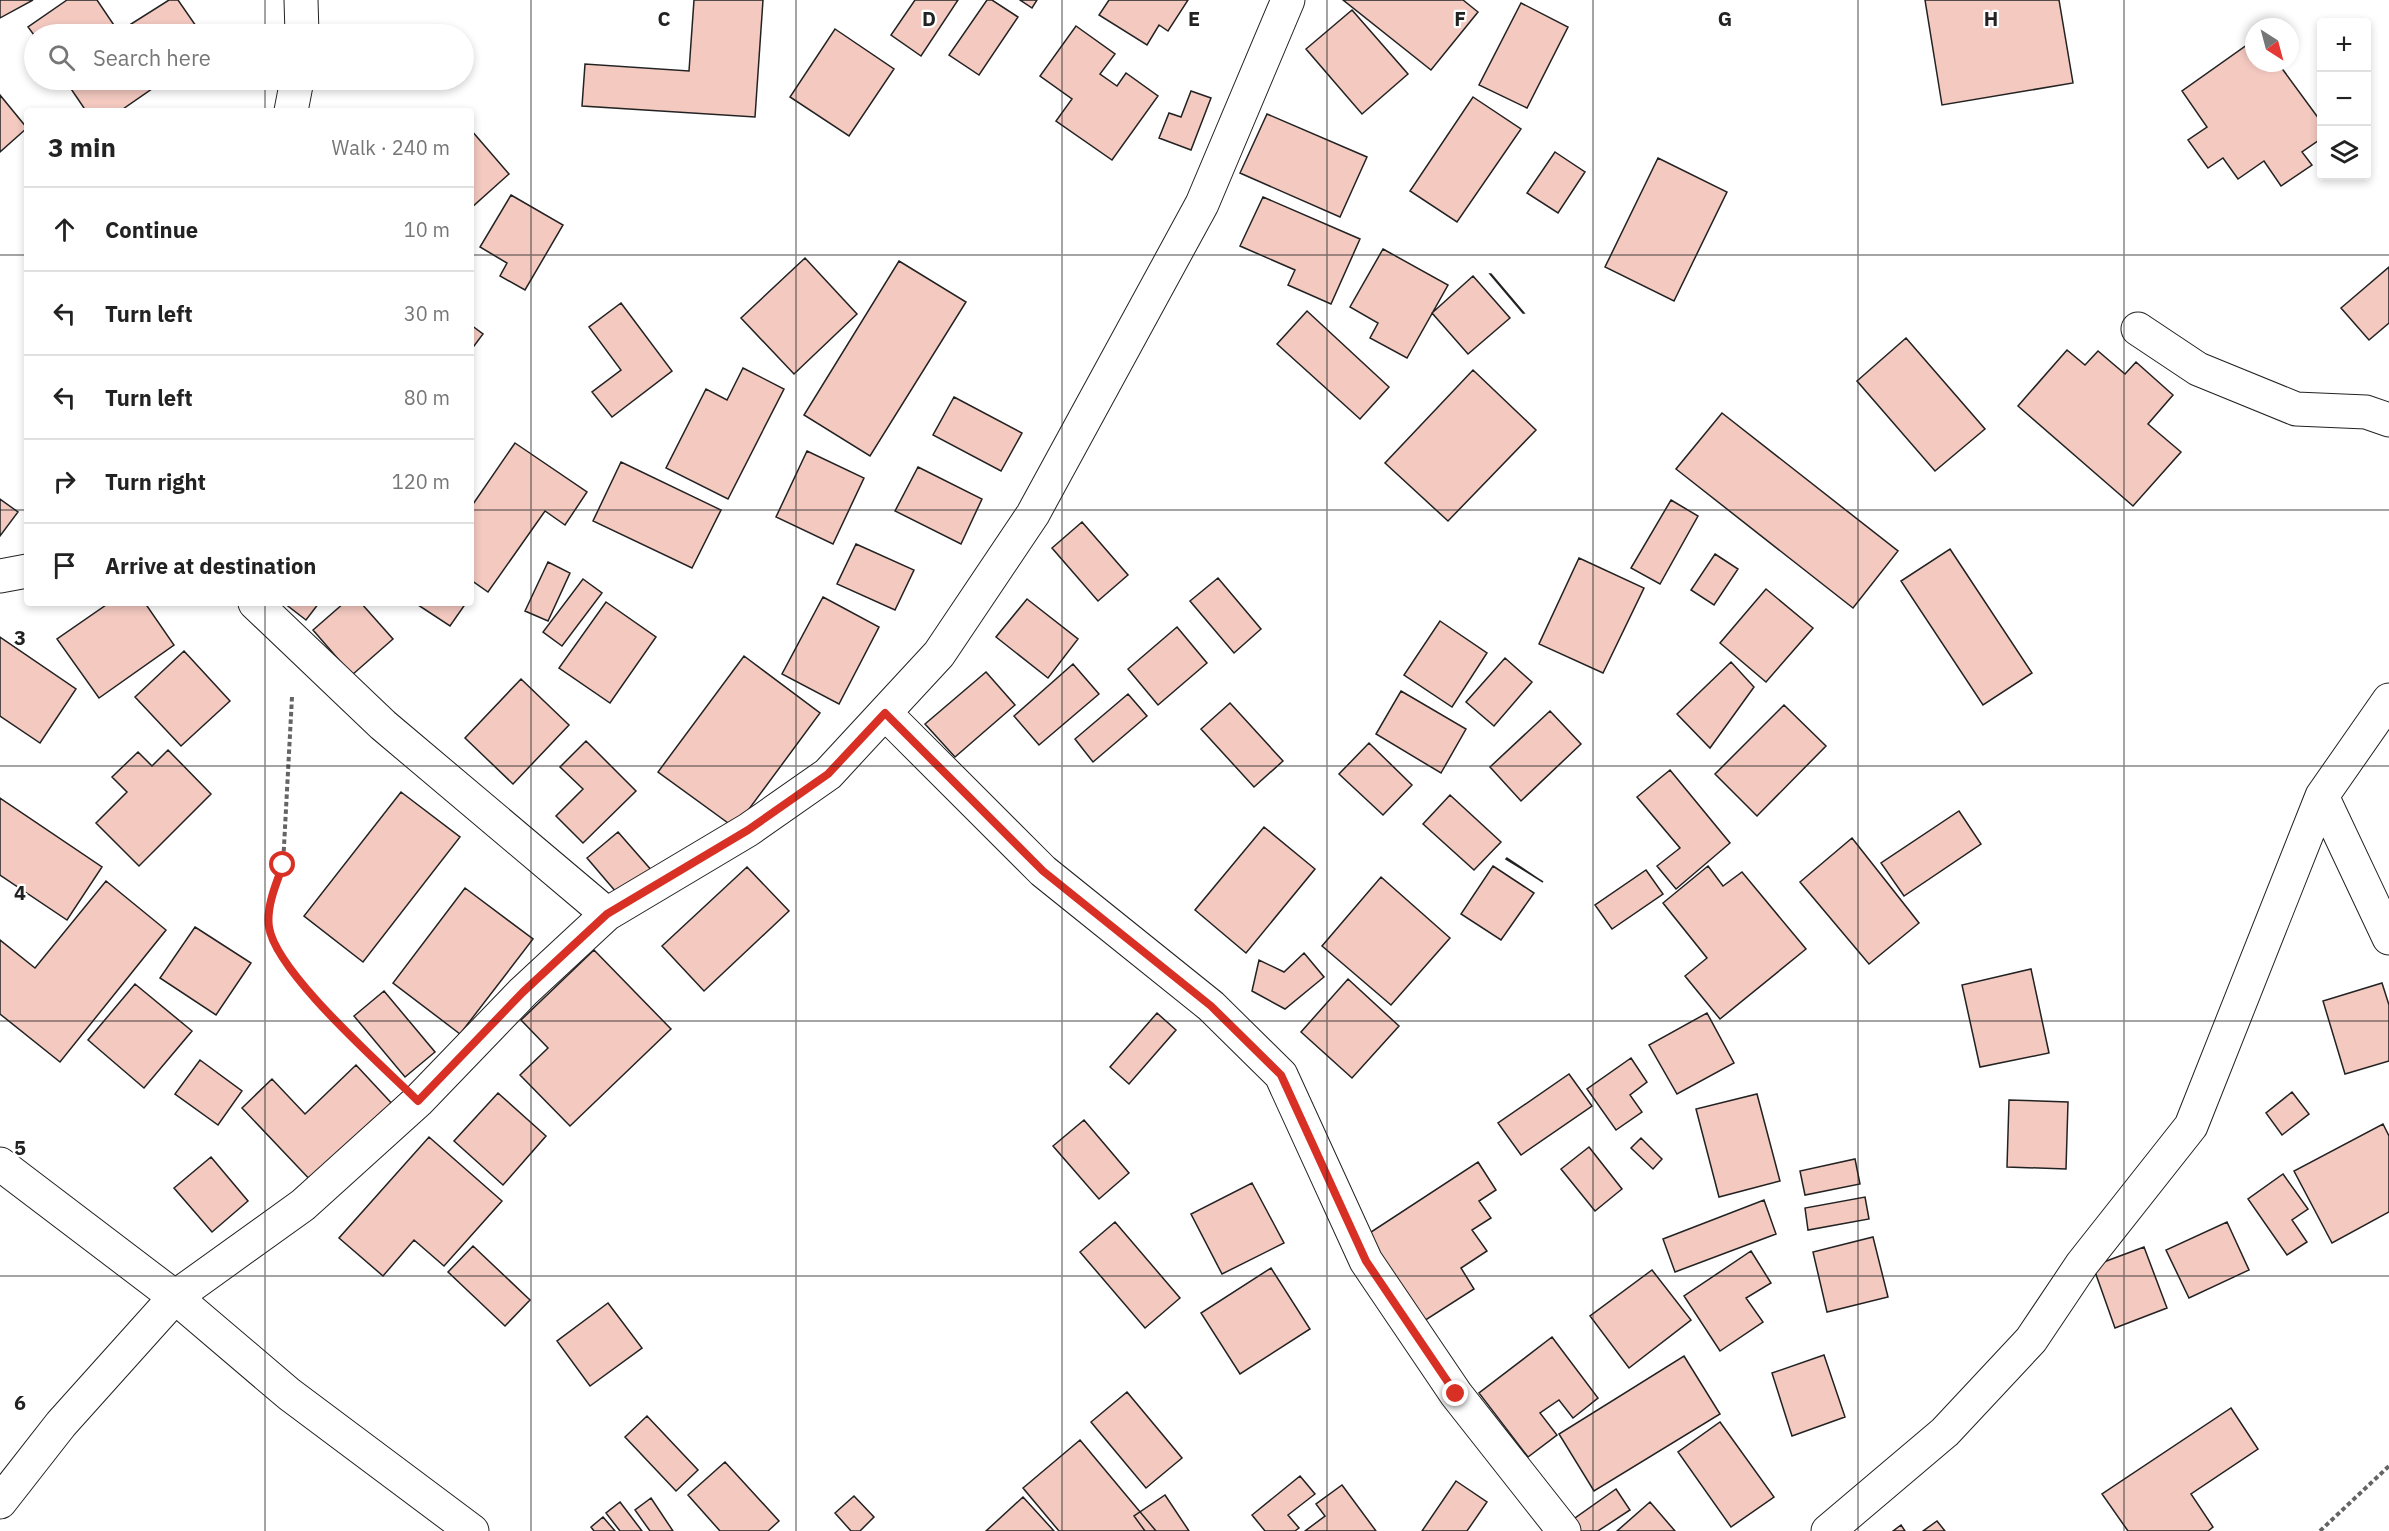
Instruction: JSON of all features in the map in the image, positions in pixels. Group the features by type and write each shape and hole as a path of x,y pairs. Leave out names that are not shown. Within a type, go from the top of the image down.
{"main road":[{"path":"301,0 302,24"},
{"path":"0,1502 61,1424 175,1297 303,1205 418,1101 523,992 607,914 748,830 828,774 939,654 1033,514 1202,204 1288,0"},
{"path":"292,108 295,90"},
{"path":"2138,328 2198,369 2296,409 2366,412 2389,420"},
{"path":"0,576 24,572"},
{"path":"258,606 383,725 607,914"},
{"path":"1828,1531 1945,1432 2031,1340 2082,1264 2191,1126 2322,796 2389,700"},
{"path":"885,713 1043,871 1211,1006 1281,1075 1366,1261 1456,1394 1564,1531"},
{"path":"2322,796 2389,938"},
{"path":"0,1164 175,1297 289,1394 472,1531"}],"path":[{"path":"296,641 283,865 272,894 269,926 276,950 321,1005 418,1101"},
{"path":"2320,1531 2389,1466"}],"building":[{"path":"0,0 33,0 0,18"},
{"path":"67,0 97,0 113,24 32,24"},
{"path":"169,0 178,0 195,24 131,24"},
{"path":"694,0 763,0 755,117 582,106 585,64 689,71"},
{"path":"915,0 958,0 921,56 891,35"},
{"path":"987,0 992,0 1018,17 979,75 949,55"},
{"path":"1020,0 1037,0 1032,8"},
{"path":"1109,0 1188,0 1168,31 1159,25 1147,45 1099,15"},
{"path":"1343,0 1463,0 1478,12 1431,70"},
{"path":"1925,0 2059,0 2073,83 1942,105"},
{"path":"1521,3 1568,27 1527,108 1479,85"},
{"path":"1352,10 1408,74 1362,114 1306,49"},
{"path":"1076,26 1115,54 1100,74 1117,86 1126,73 1158,96 1112,160 1056,121 1072,99 1040,76"},
{"path":"835,29 894,69 849,136 790,97"},
{"path":"2245,46 2245,72 2285,72 2317,116 2317,142 2302,152 2312,165 2281,186 2264,161 2238,179 2223,158 2208,168 2188,140 2207,127 2182,91"},
{"path":"72,90 150,90 124,108 84,108"},
{"path":"1191,91 1211,98 1191,150 1159,138 1169,113 1181,117"},
{"path":"0,95 24,124 24,131 0,152"},
{"path":"1473,97 1521,129 1457,222 1410,191"},
{"path":"1267,114 1367,157 1340,217 1240,173"},
{"path":"474,133 509,174 474,205"},
{"path":"1555,152 1585,172 1558,213 1527,193"},
{"path":"1658,158 1727,192 1674,301 1605,267"},
{"path":"511,195 563,225 525,290 500,276 507,263 480,247"},
{"path":"1263,197 1360,239 1331,304 1288,285 1295,270 1240,246"},
{"path":"1383,249 1448,285 1407,358 1370,338 1378,323 1350,307"},
{"path":"805,258 857,314 794,374 741,318"},
{"path":"899,261 966,302 870,456 804,415"},
{"path":"2389,267 2389,323 2369,340 2341,308"},
{"path":"1491,274 1524,313 1523,313"},
{"path":"1473,276 1510,318 1468,354 1432,313"},
{"path":"621,303 672,371 612,417 592,392 621,370 589,327"},
{"path":"1307,311 1389,387 1360,419 1277,344"},
{"path":"474,327 483,334 474,346"},
{"path":"1906,338 1985,429 1935,471 1857,381"},
{"path":"2067,350 2085,365 2098,351 2125,374 2136,362 2173,395 2148,424 2181,452 2133,506 2018,406"},
{"path":"743,368 784,389 728,499 666,468 706,389 727,400"},
{"path":"1473,370 1536,430 1448,521 1385,463"},
{"path":"954,397 1022,433 1001,471 933,435"},
{"path":"1722,413 1898,551 1853,608 1676,469"},
{"path":"515,443 587,492 565,525 545,511 488,592 474,582 474,503"},
{"path":"807,451 864,478 833,544 776,517"},
{"path":"621,462 721,510 692,568 593,521"},
{"path":"918,467 982,499 961,544 895,511"},
{"path":"0,499 18,512 0,536"},
{"path":"1671,500 1698,516 1660,584 1631,568"},
{"path":"1082,522 1128,575 1098,601 1052,548"},
{"path":"856,544 914,570 895,610 837,584"},
{"path":"1950,549 2032,673 1983,705 1901,581"},
{"path":"1715,554 1738,569 1714,605 1691,590"},
{"path":"1579,558 1644,588 1603,673 1539,644"},
{"path":"548,562 570,573 548,621 525,611"},
{"path":"1218,578 1261,629 1234,653 1190,601"},
{"path":"583,579 602,593 562,646 543,632"},
{"path":"1766,589 1813,628 1766,682 1720,643"},
{"path":"823,597 879,627 839,704 782,674"},
{"path":"1027,599 1078,639 1048,678 996,637"},
{"path":"606,602 656,637 610,703 559,668"},
{"path":"105,606 147,606 174,645 99,698 57,639"},
{"path":"288,606 317,606 306,620"},
{"path":"341,606 364,606 393,639 352,675 313,630"},
{"path":"420,606 464,606 450,626"},
{"path":"1440,621 1487,653 1452,707 1404,675"},
{"path":"1177,627 1207,663 1158,705 1128,669"},
{"path":"0,637 76,689 40,743 0,716"},
{"path":"184,651 230,701 181,746 135,697"},
{"path":"744,656 820,713 735,828 658,772"},
{"path":"1505,658 1532,682 1494,726 1466,702"},
{"path":"1731,662 1754,687 1710,748 1677,714"},
{"path":"1073,664 1099,694 1039,745 1014,716"},
{"path":"986,672 1015,705 955,757 925,724"},
{"path":"521,679 569,725 513,784 465,738"},
{"path":"1401,691 1466,729 1441,773 1376,734"},
{"path":"1128,694 1147,716 1093,762 1075,739"},
{"path":"1230,703 1283,761 1254,787 1201,729"},
{"path":"1784,705 1826,746 1757,816 1715,774"},
{"path":"1550,711 1581,744 1521,801 1490,767"},
{"path":"586,741 636,791 583,843 556,816 583,789 560,767"},
{"path":"1369,743 1412,785 1383,815 1339,774"},
{"path":"168,750 211,794 139,866 96,823 127,792 112,777 138,752 152,766"},
{"path":"1670,770 1730,843 1676,889 1657,866 1680,848 1637,797"},
{"path":"401,792 460,837 363,962 304,916"},
{"path":"1450,795 1501,842 1474,870 1423,824"},
{"path":"0,798 102,867 67,920 0,875"},
{"path":"1959,811 1981,844 1904,896 1881,863"},
{"path":"1264,827 1315,869 1246,953 1195,910"},
{"path":"618,832 653,872 622,899 587,858"},
{"path":"1852,838 1919,923 1869,964 1800,882"},
{"path":"1507,858 1543,882 1506,859"},
{"path":"1493,866 1534,893 1501,940 1461,914"},
{"path":"1708,866 1723,886 1742,872 1806,949 1720,1019 1685,976 1707,958 1663,903"},
{"path":"747,867 789,911 704,991 662,946"},
{"path":"1646,870 1663,894 1612,929 1595,905"},
{"path":"1381,877 1450,938 1391,1005 1322,946"},
{"path":"106,881 166,930 60,1062 0,1014 0,940 35,968"},
{"path":"465,888 533,939 460,1034 393,983"},
{"path":"195,927 251,963 216,1015 160,978"},
{"path":"594,950 671,1029 570,1126 520,1075 548,1048 521,1020"},
{"path":"1304,953 1324,977 1285,1009 1252,991 1259,960 1284,972"},
{"path":"2031,969 2049,1053 1980,1067 1962,985"},
{"path":"1348,979 1399,1026 1352,1078 1301,1032"},
{"path":"2382,983 2389,1005 2389,1061 2345,1074 2323,1001"},
{"path":"135,984 192,1031 144,1088 88,1040"},
{"path":"384,991 435,1052 405,1077 354,1016"},
{"path":"1157,1013 1176,1030 1129,1084 1110,1067"},
{"path":"1707,1013 1734,1063 1677,1094 1649,1045"},
{"path":"1631,1058 1647,1082 1630,1095 1642,1112 1616,1130 1587,1089"},
{"path":"200,1060 242,1091 218,1125 175,1094"},
{"path":"356,1065 396,1108 315,1185 242,1108 272,1079 305,1114"},
{"path":"1569,1074 1592,1106 1521,1155 1498,1123"},
{"path":"2292,1092 2309,1114 2282,1135 2266,1113"},
{"path":"498,1093 546,1136 503,1185 454,1141"},
{"path":"1757,1094 1780,1181 1719,1197 1696,1109"},
{"path":"2009,1100 2068,1102 2066,1169 2007,1167"},
{"path":"1084,1120 1129,1173 1099,1199 1053,1146"},
{"path":"2383,1124 2389,1136 2389,1212 2332,1243 2294,1171"},
{"path":"429,1137 502,1201 444,1266 414,1240 383,1276 339,1238"},
{"path":"1641,1138 1662,1159 1653,1169 1631,1148"},
{"path":"1589,1147 1622,1189 1595,1211 1561,1169"},
{"path":"211,1157 248,1201 212,1232 174,1188"},
{"path":"1855,1159 1860,1184 1805,1195 1800,1171"},
{"path":"1478,1162 1496,1190 1479,1201 1491,1218 1472,1230 1487,1251 1461,1268 1474,1289 1424,1321 1368,1234"},
{"path":"2283,1174 2308,1209 2292,1220 2307,1242 2287,1255 2248,1199"},
{"path":"1252,1183 1284,1243 1222,1274 1191,1214"},
{"path":"1865,1197 1869,1219 1808,1230 1805,1208"},
{"path":"1764,1200 1776,1234 1675,1272 1663,1239"},
{"path":"1115,1222 1180,1298 1145,1328 1080,1252"},
{"path":"2227,1222 2249,1270 2189,1298 2166,1250"},
{"path":"1873,1237 1888,1297 1827,1312 1813,1252"},
{"path":"473,1246 530,1300 505,1326 448,1272"},
{"path":"2144,1247 2167,1308 2115,1328 2093,1266"},
{"path":"1751,1251 1771,1283 1746,1298 1763,1322 1720,1351 1684,1296"},
{"path":"1271,1268 1310,1329 1240,1374 1201,1313"},
{"path":"1652,1270 1691,1320 1629,1368 1590,1316"},
{"path":"608,1303 642,1348 590,1386 557,1341"},
{"path":"1552,1337 1598,1398 1573,1418 1559,1400 1540,1413 1557,1435 1528,1457 1479,1393"},
{"path":"1824,1355 1845,1417 1792,1436 1772,1373"},
{"path":"1684,1356 1720,1414 1594,1491 1559,1434"},
{"path":"1127,1392 1182,1458 1146,1488 1091,1422"},
{"path":"2231,1408 2258,1449 2191,1494 2213,1527 2208,1531 2128,1531 2102,1494"},
{"path":"647,1416 698,1470 676,1491 625,1437"},
{"path":"1720,1422 1774,1497 1731,1527 1678,1452"},
{"path":"1080,1440 1156,1531 1059,1531 1023,1488"},
{"path":"725,1462 779,1521 768,1531 720,1531 688,1495"},
{"path":"1300,1476 1315,1494 1288,1515 1299,1528 1295,1531 1265,1531 1252,1515"},
{"path":"1456,1481 1487,1502 1467,1531 1422,1531"},
{"path":"1342,1485 1376,1531 1305,1531 1325,1516 1316,1504"},
{"path":"1616,1489 1630,1510 1598,1531 1574,1531 1568,1523"},
{"path":"1165,1495 1189,1531 1145,1531 1134,1516"},
{"path":"854,1496 874,1517 860,1531 851,1531 835,1513"},
{"path":"1023,1497 1054,1531 986,1531"},
{"path":"651,1498 673,1531 650,1531 635,1510"},
{"path":"620,1502 642,1531 620,1531 606,1513"},
{"path":"1650,1502 1675,1531 1617,1531"},
{"path":"603,1517 615,1531 594,1531 591,1527"},
{"path":"1937,1521 1945,1531 1923,1531"},
{"path":"1901,1525 1905,1531 1893,1531"}],"route":[{"path":"283,865 272,894 269,926 276,950 321,1005 418,1101 523,992 607,914 748,830 828,774 885,713 1043,871 1211,1006 1281,1075 1366,1261 1456,1394"}]}
